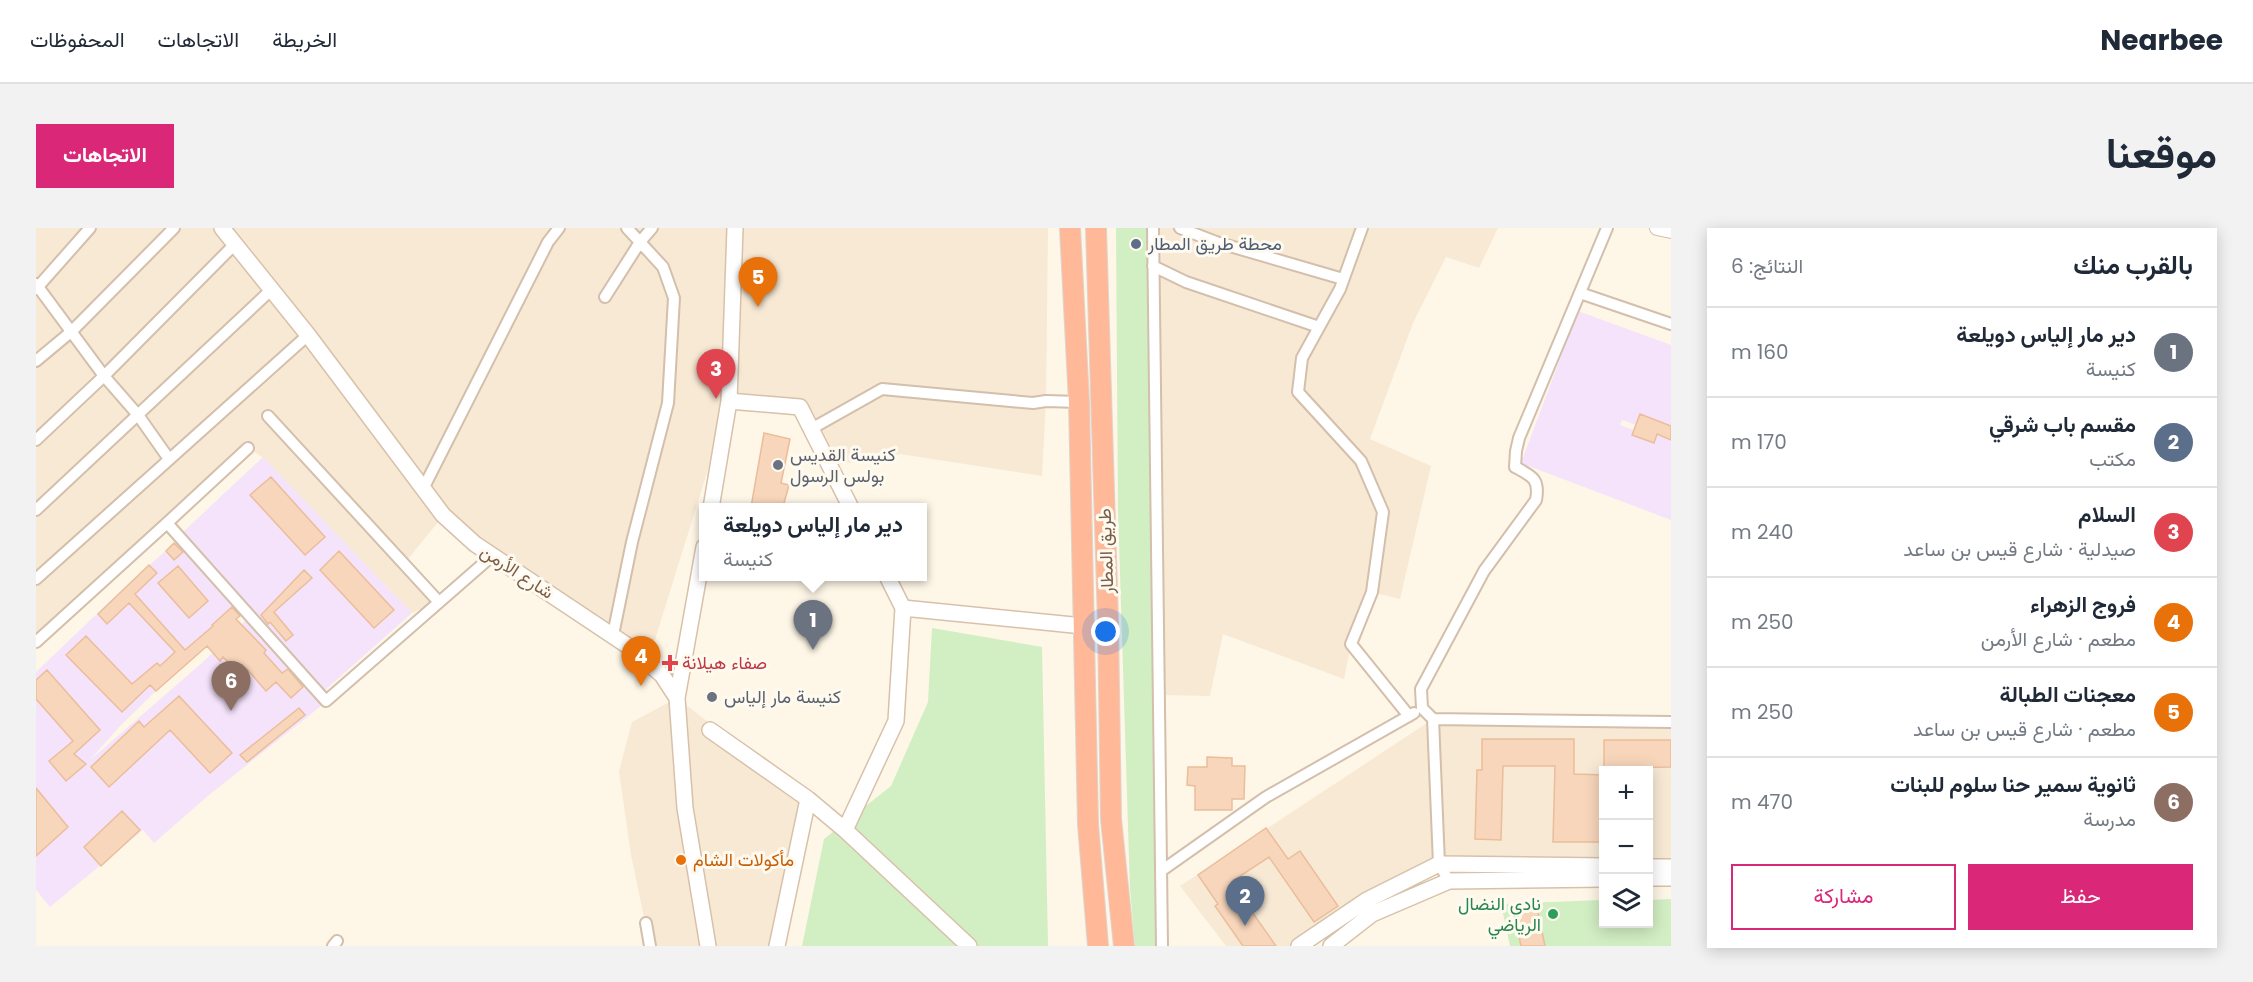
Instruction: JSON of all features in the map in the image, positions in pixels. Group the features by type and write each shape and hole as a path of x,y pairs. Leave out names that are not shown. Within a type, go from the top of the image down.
{"highway":[{"name":"طريق المطار","path":"1070,228 1079,402 1088,824 1098,946"},
{"name":"طريق المطار","path":"1096,228 1111,819 1124,946"}],"main road":[{"name":"شارع الأرمن","path":"222,228 308,335 423,489 457,530 492,556 613,635 662,675 677,698"},
{"path":"712,503 729,401 735,228"},
{"path":"729,401 800,407 849,503"},
{"path":"699,575 677,698 685,808 708,946"},
{"path":"845,830 896,721 903,608 889,581"},
{"path":"903,608 1083,626"},
{"path":"710,730 808,799 845,830 969,946"},
{"path":"777,946 808,799"},
{"path":"1299,946 1367,900 1439,864 1599,866"},
{"path":"1653,867 1671,867"},
{"path":"1653,878 1671,878"},
{"path":"1331,946 1372,914 1449,881 1599,879"}],"street":[{"path":"90,228 37,286 104,376 138,415 169,459"},
{"path":"36,361 72,331 174,228"},
{"path":"423,489 548,242 559,228"},
{"path":"613,635 632,542 668,403 674,298 663,267 627,228"},
{"path":"605,297 640,242 652,228"},
{"path":"1153,228 1162,946"},
{"path":"1180,228 1216,242 1343,279"},
{"path":"1362,228 1343,279 1302,358 1298,392 1361,461 1383,512 1372,592 1351,644 1408,716"},
{"path":"1449,881 1439,864 1433,719 1422,708 1420,689 1484,571 1536,500 1538,489 1533,476 1515,467 1516,452 1607,228"},
{"path":"1657,228 1671,231"},
{"path":"36,440 104,376 235,244"},
{"path":"1154,267 1186,282 1319,327"},
{"path":"36,510 271,290"},
{"path":"1580,293 1671,324"},
{"path":"36,579 308,335"},
{"path":"811,429 882,389 1033,404 1046,401 1079,402"},
{"path":"268,416 438,601"},
{"path":"36,642 249,448"},
{"path":"167,523 326,701 492,556"},
{"path":"1161,871 1266,797 1422,708"},
{"path":"1433,719 1671,722"},
{"path":"646,923 650,946"}],"shaded area":[{"path":"36,228 1048,228 1046,401 1042,476 900,454 830,466 800,407 729,402 648,662 443,516 404,564 438,601 412,613 263,458 249,448 36,642"},
{"path":"1153,228 1498,228 1479,268 1446,257 1413,323 1370,439 1431,466 1400,599 1371,592 1351,644 1344,679 1223,634 1210,696 1159,695"},
{"path":"1578,311 1671,345 1671,426 1640,415 1636,425 1622,420 1620,425 1634,430 1632,435 1653,443 1657,434 1671,440 1671,520 1521,463"},
{"path":"263,457 412,613 324,691 182,533"},
{"path":"179,539 244,612 156,691 119,727 90,760 203,662 246,620 321,706 209,795 154,843 143,830 50,907 36,890 36,672"},
{"path":"677,698 808,799 777,946 650,946 631,855 619,771 632,722"},
{"path":"1433,719 1671,722 1671,867 1653,867 1653,766 1599,766 1599,866 1439,864 1299,946 1226,946 1180,886"}],"green space":[{"path":"1116,228 1153,228 1162,946 1135,946 1130,889 1118,510"},
{"path":"932,628 1042,647 1048,946 802,946 824,839 891,786 928,702"},
{"name":"نادي النضال الرياضي","path":"1671,899 1671,946 1510,946 1501,904 1599,900 1599,928 1653,928 1653,900"}],"building":[{"path":"1640,414 1671,426 1671,440 1657,434 1654,443 1632,435"},
{"path":"764,433 790,439 781,483 789,485 784,503 752,503"},
{"path":"271,477 325,537 305,555 250,495"},
{"path":"174,543 183,552 174,560 166,551"},
{"path":"339,551 394,610 374,628 320,570"},
{"path":"149,565 157,573 135,594 185,650 232,607 240,616 236,619 266,650 264,653 282,673 288,669 303,687 291,698 276,682 266,691 247,669 241,675 223,657 220,661 207,646 156,691 150,685 122,712 66,655 86,636 132,684 157,663 160,666 175,652 129,603 107,624 98,614"},
{"path":"178,566 208,601 189,618 158,583"},
{"path":"304,570 312,578 274,612 293,635 286,641 261,615"},
{"path":"47,670 100,730 74,754 86,764 66,781 49,761 73,741 36,699 36,680"},
{"path":"179,696 232,753 210,773 170,730 109,787 91,767 139,721 144,727"},
{"path":"299,708 305,715 247,762 240,755"},
{"path":"1482,739 1574,739 1574,774 1599,775 1599,842 1553,842 1555,766 1503,766 1501,840 1475,839 1477,770 1482,770"},
{"path":"1604,740 1671,740 1671,767 1604,766"},
{"path":"1207,757 1232,758 1232,766 1245,766 1244,799 1232,799 1232,810 1195,810 1195,786 1187,785 1188,767 1207,767"},
{"path":"36,788 68,827 36,856"},
{"path":"122,811 140,830 101,866 84,847"},
{"path":"1266,828 1288,859 1300,851 1338,906 1314,922 1269,857 1231,882 1276,946 1243,946 1215,906 1218,904 1198,875"},
{"path":"1537,908 1545,946 1521,946 1514,912"}],"place":[{"name":"محطة طريق المطار","path":"1136,244"},
{"name":"معجنات الطبالة","path":"758,307"},
{"name":"السلام","path":"716,399"},
{"name":"كنيسة القديس بولس الرسول","path":"778,465"},
{"name":"دير مار إلياس دويلعة","path":"813,650"},
{"name":"صفاء هيلانة","path":"670,663"},
{"name":"فروج الزهراء","path":"641,686"},
{"name":"كنيسة مار إلياس","path":"712,697"},
{"name":"ثانوية سمير حنا سلوم للبنات","path":"231,711"},
{"name":"مأكولات الشام","path":"681,860"},
{"name":"نادي النضال الرياضي","path":"1553,914"},
{"name":"مقسم باب شرقي","path":"1245,926"}]}
